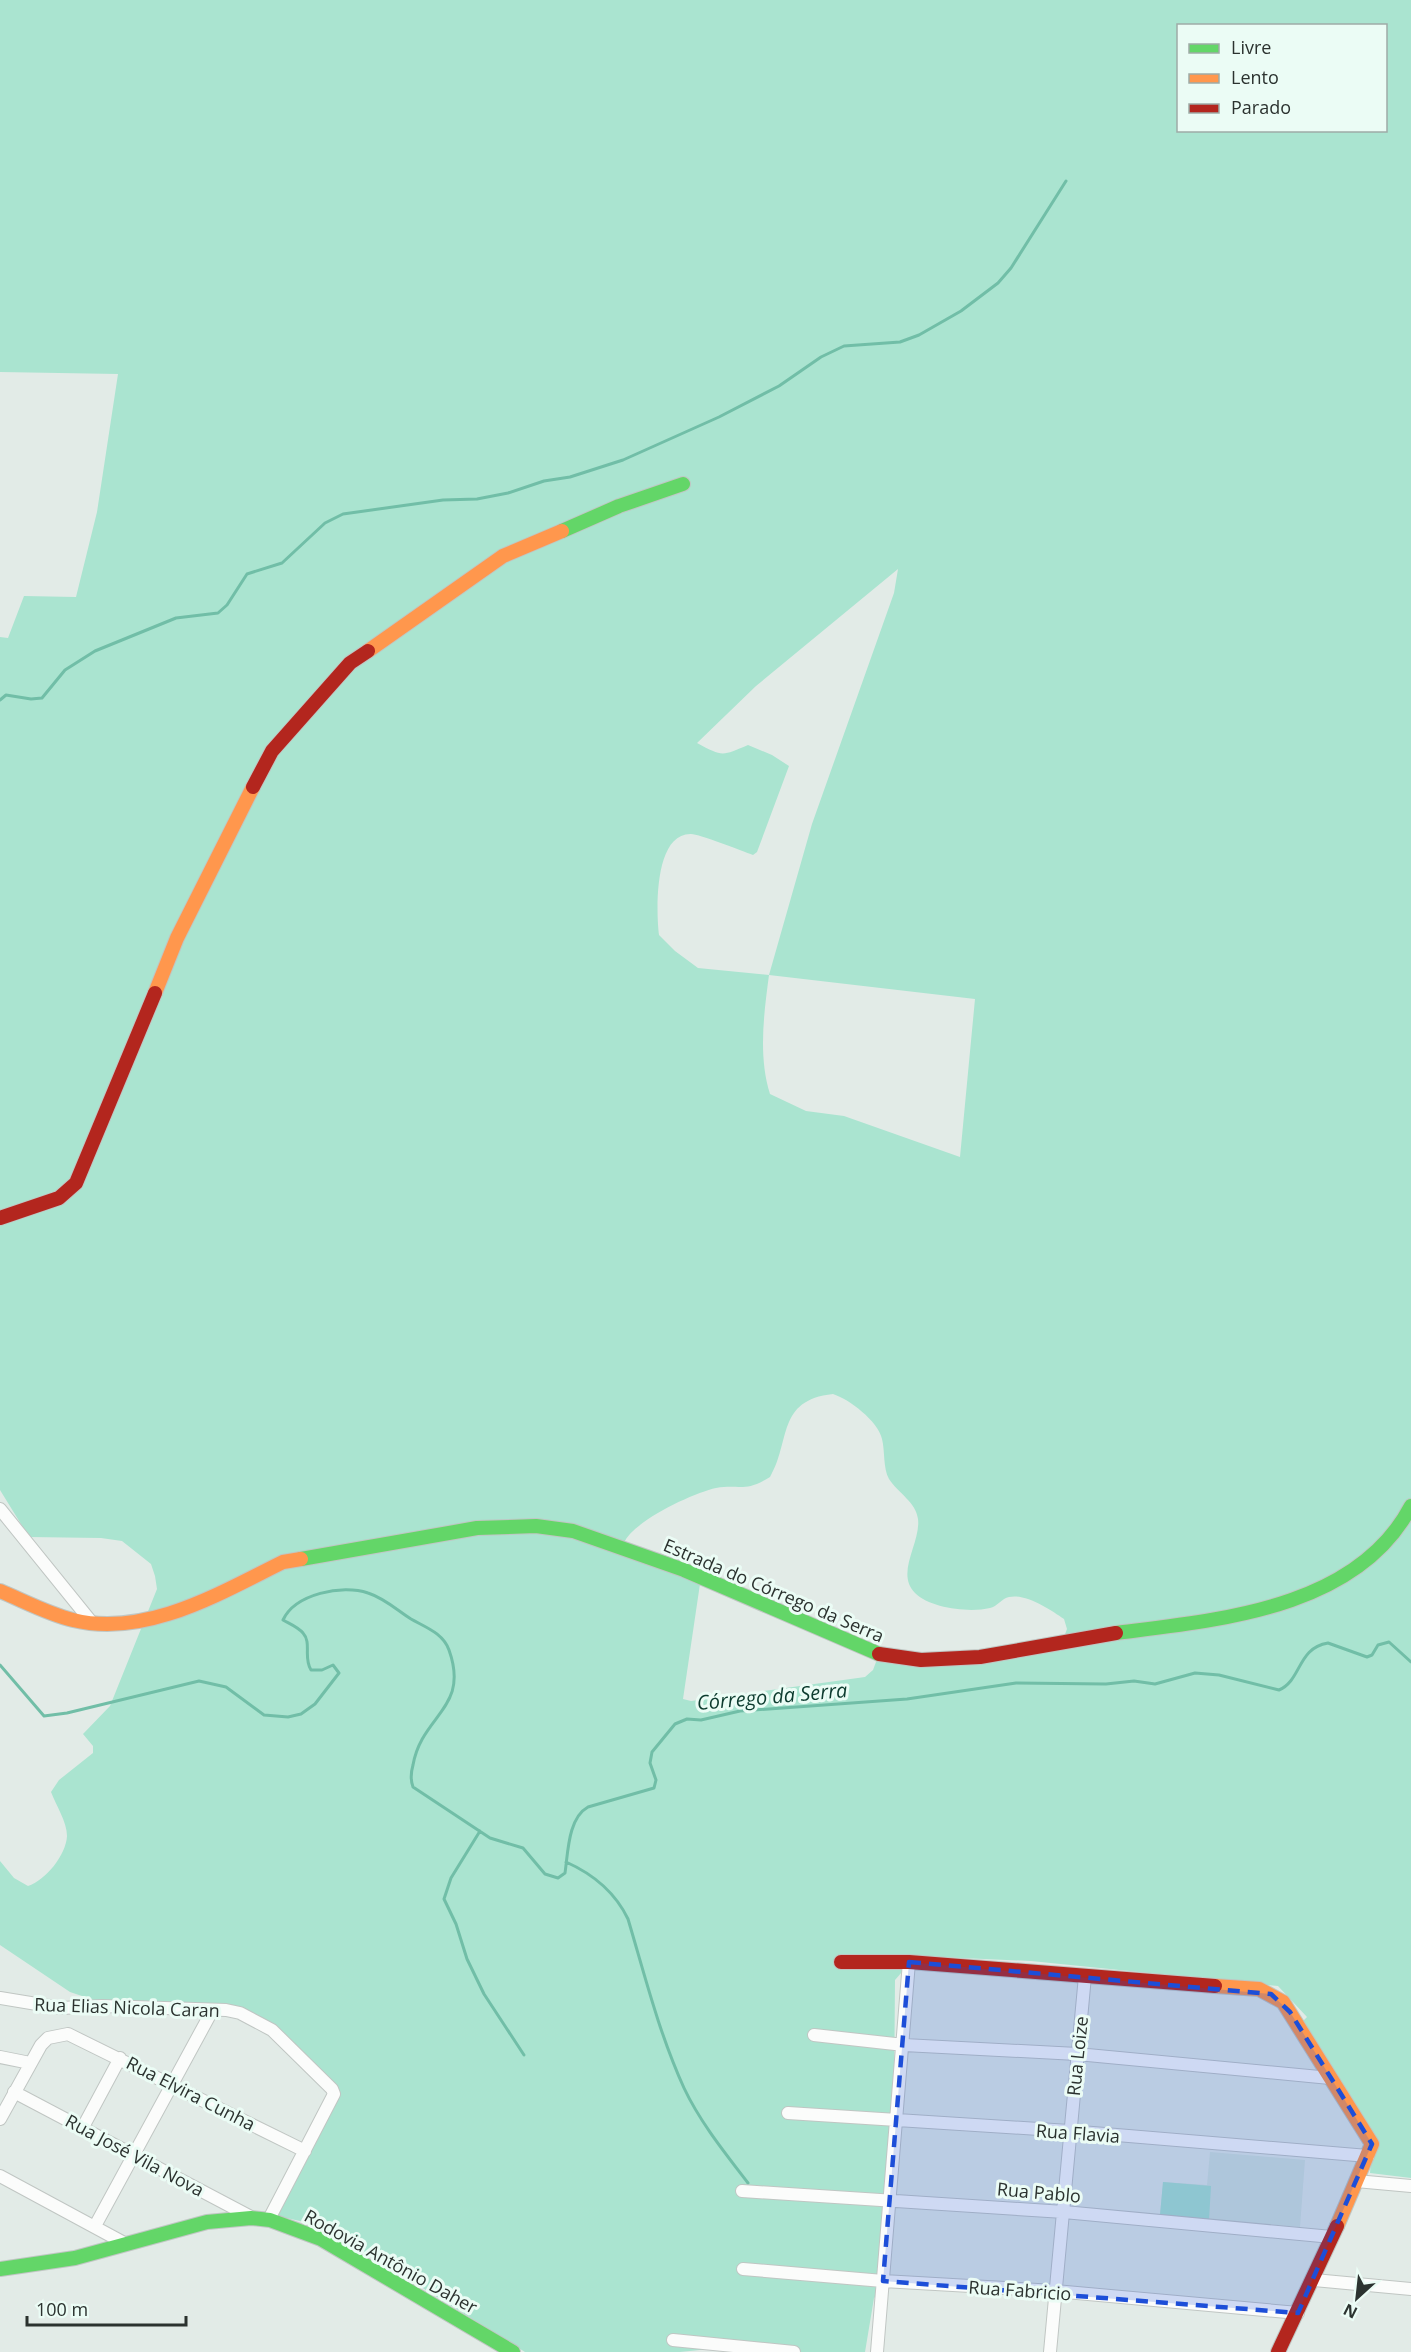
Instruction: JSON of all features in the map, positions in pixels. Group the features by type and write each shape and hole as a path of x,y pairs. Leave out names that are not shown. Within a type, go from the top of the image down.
{"street":[{"path":"0,1218 59,1198 76,1183 128,1062 177,938 263,767 272,751 350,663 401,625 523,545 619,506 683,484"},
{"name":"Estrada do Córrego da Serra","path":"0,1591 56,1616 93,1624 134,1622 182,1611 283,1562 477,1528 536,1526 573,1531 684,1570 873,1653 921,1660 980,1656 1085,1637 1210,1622 1314,1591 1356,1567 1380,1549 1399,1528 1411,1506"},
{"path":"0,1509 93,1624"},
{"path":"841,1962 909,1962 1258,1989 1271,1994 1290,2012 1372,2144 1314,2280 1278,2352"},
{"path":"877,2352 904,2045 909,1962"},
{"name":"Rua Loize","path":"1050,2352 1085,1976"},
{"name":"Rua Elias Nicola Caran","path":"0,1998 61,2008 102,2006 240,2013 272,2030 332,2090 332,2099 304,2151 262,2219"},
{"path":"95,2226 212,2011"},
{"name":"Rua Elvira Cunha","path":"30,2063 48,2038 68,2034 77,2036 304,2151"},
{"path":"814,2034 904,2045 1077,2054 1330,2078"},
{"path":"0,2057 30,2063 0,2119"},
{"path":"83,2127 120,2058"},
{"name":"Rua José Vila Nova","path":"14,2092 262,2219"},
{"name":"Rua Flavia","path":"788,2113 1069,2132 1368,2156"},
{"path":"0,2176 126,2244"},
{"path":"1356,2181 1411,2186"},
{"name":"Rua Pablo","path":"742,2191 1064,2212 1332,2237"},
{"name":"Rodovia Antônio Daher","path":"0,2269 53,2263 162,2232 262,2219 295,2226 321,2239 513,2352"},
{"name":"Rua Fabricio","path":"743,2269 883,2281 1055,2291 1298,2313"},
{"path":"1314,2280 1411,2289"},
{"path":"673,2340 794,2352"}],"highlighted area":[{"path":"909,1962 1271,1994 1290,2012 1372,2144 1298,2313 883,2281"}],"shaded area":[{"path":"1210,2152 1305,2160 1300,2227 1160,2215 1163,2182 1207,2185"}],"green space":[{"path":"0,0 1411,0 1411,2178 1370,2173 1372,2147 1300,2024 1307,2017 1278,1986 1031,1961 916,1956 895,1980 894,2098 877,2295 874,2298 865,2352 781,2352 719,2348 680,2352 525,2352 338,2235 309,2223 273,2215 339,2094 284,2035 223,2007 100,2002 70,1992 0,1945 0,1861 14,1878 28,1886 48,1873 59,1859 66,1843 67,1831 51,1792 59,1780 93,1753 93,1746 83,1734 110,1706 157,1589 151,1564 122,1541 101,1538 29,1537 0,1490 0,637 8,638 24,596 76,597 97,512 118,374 0,372","holes":["898,569 894,593 812,824 769,975 698,968 675,951 659,935 660,875 670,846 679,837 691,834 753,855 757,852 789,766 772,755 748,745 727,753 718,753 697,743 756,686","769,975 975,999 960,1157 844,1116 806,1111 770,1094 763,1050","833,1394 854,1406 875,1425 883,1443 887,1475 917,1513 918,1528 907,1576 915,1593 940,1606 972,1610 993,1607 1009,1597 1023,1597 1038,1603 1064,1619 1067,1629 1064,1637 907,1662 876,1662 873,1670 865,1677 691,1701 683,1699 701,1577 624,1543 639,1526 651,1517 679,1502 716,1488 754,1485 770,1477 794,1414 802,1405 815,1398"]},
{"path":"1163,2182 1211,2186 1209,2220 1160,2215"}],"waterway":[{"path":"0,700 6,695 31,699 42,698 65,670 95,651 176,618 218,613 227,605 247,574 282,563 325,523 343,514 443,500 477,499 508,493 544,481 570,477 623,460 719,417 779,386 821,357 844,346 900,342 919,335 961,311 998,283 1011,268 1066,181"},
{"name":"Córrego da Serra","path":"0,1665 44,1716 67,1713 199,1681 226,1687 264,1715 288,1717 301,1714 315,1704 339,1673 333,1665 322,1670 311,1670 306,1637 299,1629 283,1620 289,1611 320,1593 345,1590 374,1595 438,1635 449,1650 454,1670 454,1686 449,1699 418,1748 411,1773 413,1787 490,1838 523,1848 545,1874 558,1878 565,1873 570,1837 581,1812 588,1807 654,1788 656,1780 650,1763 652,1752 675,1724 687,1719 701,1720 740,1711 907,1699 1016,1683 1106,1684 1134,1681 1155,1684 1195,1673 1219,1675 1279,1690 1292,1679 1310,1651 1328,1643 1367,1657 1372,1655 1378,1645 1389,1642 1411,1662"},
{"path":"480,1831 451,1878 444,1899 456,1924 467,1959 484,1994 524,2055"},
{"path":"566,1862 585,1872 602,1885 623,1909 660,2025 684,2088 705,2125 748,2183"}],"traffic: fast":[{"path":"562,531 619,506 683,484"},
{"path":"1116,1633 1240,1614 1282,1603 1321,1588 1357,1567 1387,1540 1411,1506"},
{"path":"301,1559 477,1528 536,1526 573,1531 684,1570 879,1654"},
{"path":"0,2269 75,2258 207,2222 251,2218 270,2220 321,2239 513,2352"}],"traffic: slow":[{"path":"368,651 503,556 562,531"},
{"path":"155,993 177,938 253,787"},
{"path":"0,1591 45,1611 73,1620 100,1624 128,1623 155,1618 182,1609 234,1587 283,1562 301,1559"},
{"path":"1215,1986 1259,1989 1283,2002 1372,2144 1337,2226"}],"traffic: jam":[{"path":"253,787 272,751 350,663 368,651"},
{"path":"0,1218 59,1198 76,1183 155,993"},
{"path":"879,1654 921,1660 980,1657 1116,1633"},
{"path":"841,1962 909,1962 1215,1986"},
{"path":"1278,2352 1337,2226"}]}
